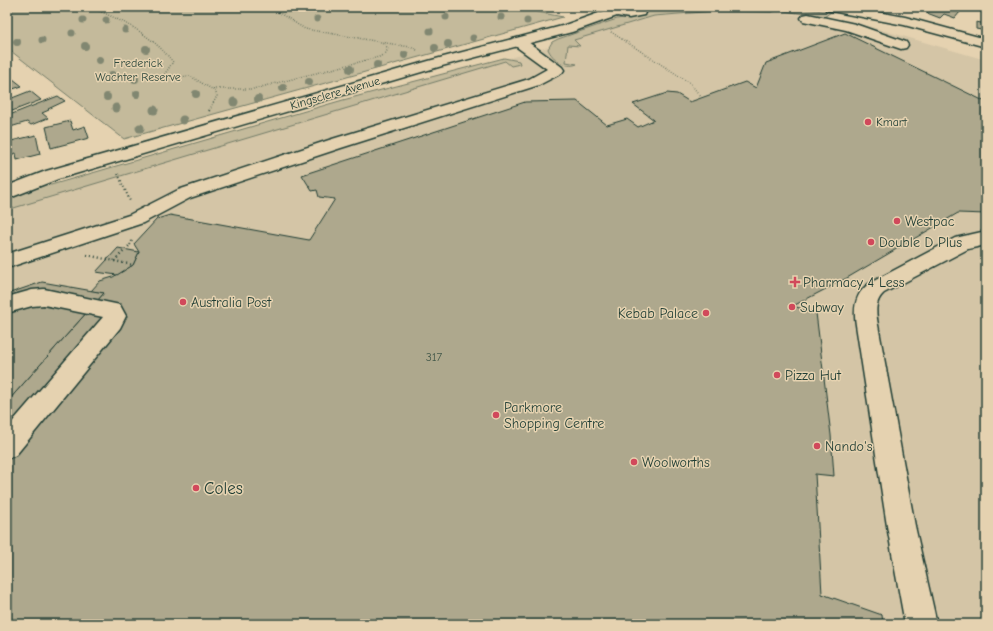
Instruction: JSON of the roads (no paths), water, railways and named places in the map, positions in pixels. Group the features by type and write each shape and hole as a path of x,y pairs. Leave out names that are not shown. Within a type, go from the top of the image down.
{"main road":[{"path":"616,9 634,13 641,10 641,7"},
{"path":"831,7 905,21 986,43"},
{"name":"Kingsclere Avenue","path":"7,193 52,175 437,63 573,27 616,9"},
{"path":"838,25 858,12 986,51"},
{"path":"808,18 838,25 901,45"},
{"path":"7,261 136,219 184,194 335,144 524,85 541,79 557,70 519,42"},
{"name":"Kingsclere Avenue","path":"7,182 52,175"},
{"path":"921,624 901,526 868,331 865,305 867,298 874,290 955,246 969,241 986,238"},
{"path":"7,305 32,298 50,297 110,310 115,316 112,322 7,447"}],"place":[{"name":"Kmart","path":"868,122"},
{"name":"Westpac","path":"897,221"},
{"name":"Double D Plus","path":"871,242"},
{"name":"Pharmacy 4 Less","path":"795,282"},
{"name":"Australia Post","path":"183,302"},
{"name":"Subway","path":"792,307"},
{"name":"Kebab Palace","path":"706,313"},
{"name":"Pizza Hut","path":"777,375"},
{"name":"Parkmore Shopping Centre","path":"496,415"},
{"name":"Nando's","path":"817,446"},
{"name":"Woolworths","path":"634,462"},
{"name":"Coles","path":"196,488"}],"park label":[{"name":"Frederick Wachter Reserve","path":"138,70"}]}
